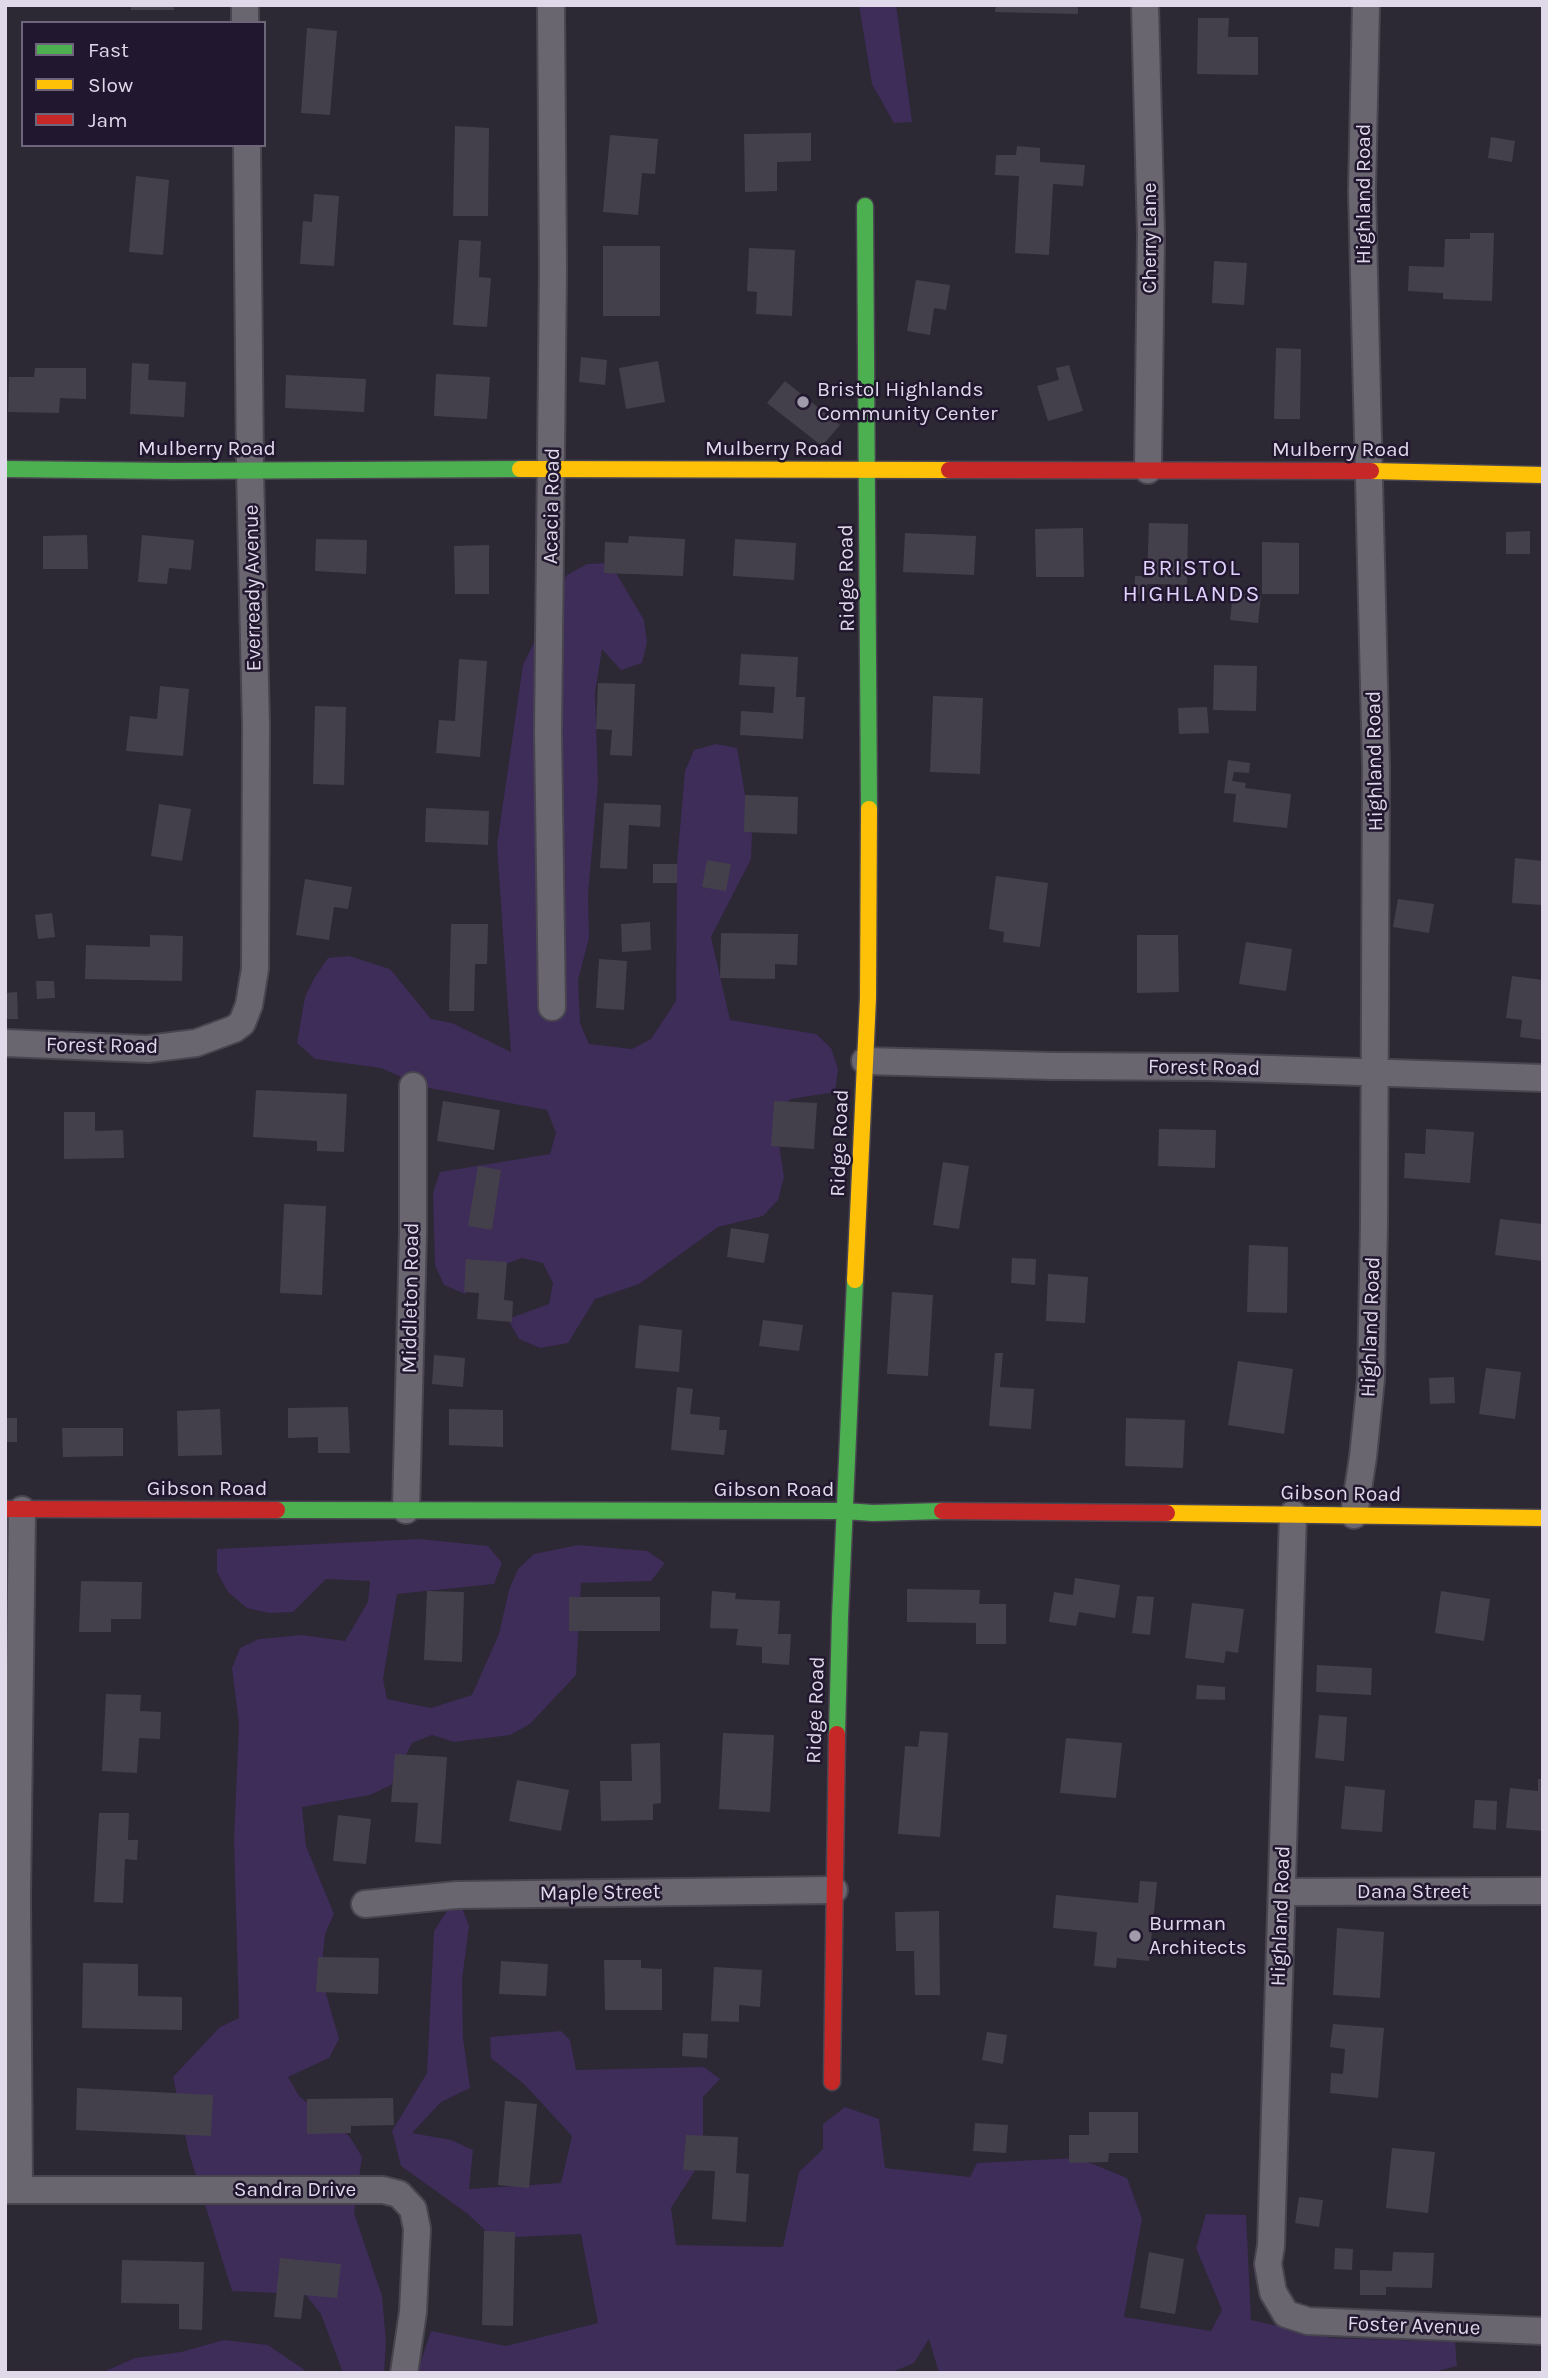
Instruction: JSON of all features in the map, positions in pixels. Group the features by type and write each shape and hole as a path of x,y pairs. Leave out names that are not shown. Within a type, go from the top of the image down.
{"street":[{"name":"Acacia Road","path":"551,5 552,469 548,733 552,1007"},
{"name":"Cherry Lane","path":"1145,5 1151,235 1148,470"},
{"name":"Highland Road","path":"1354,1515 1371,1379 1375,1072 1376,767 1362,191 1366,5"},
{"name":"Everready Avenue","path":"237,1026 242,1023 249,1005 255,969 256,724 247,147"},
{"name":"Ridge Road","path":"832,2082 840,1630 868,998 870,730 865,206"},
{"name":"Mulberry Road","path":"5,469 1148,470 1543,475"},
{"name":"Forest Road","path":"5,1043 148,1049 196,1043 237,1026"},
{"name":"Forest Road","path":"865,1061 1543,1078"},
{"name":"Middleton Road","path":"406,1510 413,1233 412,1086"},
{"name":"Gibson Road","path":"13,1509 873,1513 995,1510 1543,1518"},
{"path":"12,2190 17,1895 13,1509"},
{"name":"Highland Road","path":"1286,2314 1273,2292 1268,2264 1271,2246 1293,1514"},
{"name":"Maple Street","path":"365,1904 457,1895 834,1890"},
{"name":"Dana Street","path":"1282,1892 1543,1892"},
{"name":"Sandra Drive","path":"12,2190 383,2190 399,2194 413,2209 417,2229 413,2312 404,2373"},
{"name":"Foster Avenue","path":"1286,2314 1308,2321 1543,2331"}],"shaded area":[{"path":"859,5 896,5 912,122 894,123 872,84"},
{"path":"610,563 644,620 647,642 642,663 621,670 602,649 595,693 598,784 588,894 589,938 578,980 580,1023 589,1044 632,1049 651,1039 676,1001 677,863 685,771 694,750 716,744 737,748 752,835 751,859 711,937 730,1020 816,1034 831,1048 838,1069 835,1092 791,1099 774,1113 784,1177 778,1200 763,1216 718,1227 639,1284 595,1299 568,1343 540,1348 519,1339 508,1319 549,1304 553,1283 543,1263 522,1258 501,1266 465,1294 444,1285 435,1265 433,1193 440,1172 550,1154 556,1133 547,1110 424,1087 381,1068 315,1059 297,1043 305,997 315,977 328,958 349,956 390,969 431,1019 452,1023 511,1052 497,845 523,665 567,575 587,564"},
{"path":"420,1539 488,1546 502,1563 494,1584 397,1594 383,1679 387,1699 431,1708 472,1695 499,1634 509,1590 518,1569 534,1554 578,1545 647,1551 665,1563 651,1581 581,1583 576,1675 530,1724 510,1735 454,1742 432,1735 412,1743 391,1785 370,1795 302,1807 306,1846 334,1914 325,1934 321,1976 339,2039 329,2058 288,2077 299,2096 350,2137 362,2157 354,2213 382,2296 386,2342 384,2373 343,2373 321,2314 305,2294 232,2291 189,2153 173,2077 220,2027 239,2018 234,1840 239,1724 232,1668 240,1648 259,1639 302,1635 345,1641 368,1602 370,1581 326,1579 293,1612 269,1613 247,1608 228,1592 217,1572 217,1549"},
{"path":"457,1895 469,1926 462,1980 463,2038 470,2088 441,2102 412,2133 451,2140 473,2150 469,2189 561,2183 572,2136 524,2084 491,2058 490,2037 561,2031 570,2040 576,2070 704,2067 720,2079 703,2097 703,2158 671,2208 676,2245 783,2247 799,2172 823,2149 823,2124 845,2107 879,2119 885,2168 970,2177 977,2163 1078,2158 1127,2178 1142,2219 1124,2317 1211,2331 1222,2310 1196,2248 1206,2214 1246,2215 1251,2320 1332,2338 1455,2342 1457,2366 1430,2373 939,2373 929,2339 914,2363 890,2373 417,2373 431,2331 506,2346 598,2323 581,2234 493,2238 468,2214 401,2166 392,2131 427,2073 434,1931"},
{"path":"224,2340 268,2345 309,2373 101,2373 135,2358 181,2352"}],"building":[{"path":"131,5 174,5 174,10 131,10"},
{"path":"996,5 1078,5 1078,14 995,12"},
{"path":"1198,18 1229,18 1228,37 1258,37 1258,75 1197,74"},
{"path":"307,28 337,31 330,115 301,113"},
{"path":"455,126 489,128 488,216 453,216"},
{"path":"811,133 811,161 777,162 777,191 745,192 744,134"},
{"path":"610,135 658,139 655,174 642,173 638,215 603,212"},
{"path":"1491,137 1515,141 1512,162 1488,158"},
{"path":"1017,146 1040,148 1040,162 1085,165 1083,186 1053,184 1049,255 1015,253 1019,176 995,175 996,155 1016,155"},
{"path":"136,176 169,180 163,255 129,252"},
{"path":"314,194 339,196 334,266 300,264 303,221 312,222"},
{"path":"1470,233 1494,233 1492,301 1443,299 1443,293 1408,291 1409,266 1444,267 1445,239 1470,239"},
{"path":"459,240 481,241 479,277 491,278 487,327 453,325"},
{"path":"603,246 660,246 660,316 603,316"},
{"path":"749,248 795,250 792,316 756,314 757,292 747,291"},
{"path":"1214,261 1247,263 1244,305 1212,303"},
{"path":"916,280 950,285 946,310 934,308 930,335 907,331"},
{"path":"1276,348 1301,349 1300,419 1274,419"},
{"path":"581,357 607,360 605,385 579,382"},
{"path":"658,361 665,402 626,409 619,368"},
{"path":"132,363 149,364 148,380 186,382 184,417 130,414"},
{"path":"1069,365 1083,411 1048,421 1037,386 1059,380 1056,368"},
{"path":"35,368 86,368 86,399 60,398 59,413 8,412 9,377 34,377"},
{"path":"436,374 490,377 487,419 434,416"},
{"path":"286,375 366,379 364,412 285,408"},
{"path":"785,381 840,425 822,446 767,403"},
{"path":"1149,523 1188,524 1187,585 1147,584 1146,595 1134,594 1135,576 1147,576"},
{"path":"1083,528 1084,577 1036,577 1035,529"},
{"path":"1530,531 1530,554 1506,554 1506,532"},
{"path":"905,533 976,536 974,575 903,572"},
{"path":"87,535 88,569 43,569 43,536"},
{"path":"142,535 194,540 191,570 169,568 167,584 138,582"},
{"path":"629,536 685,539 683,576 604,573 605,542 628,543"},
{"path":"316,539 367,540 366,574 315,571"},
{"path":"735,539 796,543 794,580 733,576"},
{"path":"1262,542 1299,543 1299,594 1262,594"},
{"path":"489,545 489,594 455,594 454,546"},
{"path":"1233,593 1261,596 1258,623 1230,620"},
{"path":"741,654 798,657 796,697 805,697 803,739 740,735 741,711 773,713 775,687 739,685"},
{"path":"459,659 487,661 480,757 436,753 439,720 455,721"},
{"path":"1214,665 1257,666 1256,711 1213,710"},
{"path":"598,683 635,684 632,756 610,755 612,730 596,729"},
{"path":"160,686 189,689 183,756 126,751 130,716 157,719"},
{"path":"933,696 983,698 980,774 930,772"},
{"path":"315,706 346,707 344,785 313,784"},
{"path":"1207,707 1209,733 1179,734 1178,708"},
{"path":"1228,760 1250,763 1249,773 1234,772 1232,781 1246,783 1245,788 1291,794 1287,828 1233,822 1236,794 1224,793"},
{"path":"745,795 798,797 797,834 744,832"},
{"path":"604,803 661,805 660,827 629,825 627,869 600,868"},
{"path":"159,804 191,809 182,861 151,856"},
{"path":"426,808 489,811 488,845 425,842"},
{"path":"1515,858 1543,861 1543,905 1512,903"},
{"path":"707,860 731,864 726,891 702,887"},
{"path":"653,864 677,864 677,883 653,883"},
{"path":"996,876 1048,883 1040,947 1003,942 1004,932 989,929"},
{"path":"305,879 352,887 348,909 334,907 329,940 296,935"},
{"path":"1398,899 1434,904 1429,933 1393,927"},
{"path":"52,913 55,937 38,939 35,915"},
{"path":"650,922 651,950 622,952 621,924"},
{"path":"451,924 488,924 487,964 475,964 474,1011 449,1011"},
{"path":"721,933 798,934 797,965 775,964 775,979 720,978"},
{"path":"150,935 183,936 182,981 85,979 86,945 150,947"},
{"path":"1137,935 1178,935 1179,992 1137,993"},
{"path":"1246,942 1292,949 1286,991 1239,984"},
{"path":"599,959 627,961 624,1010 596,1008"},
{"path":"1512,976 1543,980 1543,1040 1520,1037 1522,1020 1506,1018"},
{"path":"36,981 54,981 55,998 37,999"},
{"path":"17,992 18,1019 5,1019 5,993"},
{"path":"256,1090 347,1094 344,1152 317,1151 317,1141 253,1137"},
{"path":"443,1101 500,1110 494,1150 437,1141"},
{"path":"774,1101 817,1103 814,1149 771,1146"},
{"path":"64,1112 95,1112 95,1131 123,1130 124,1158 64,1159"},
{"path":"1159,1129 1216,1130 1215,1168 1158,1166"},
{"path":"1426,1129 1474,1132 1470,1183 1404,1178 1405,1153 1425,1154"},
{"path":"943,1162 969,1166 959,1229 933,1225"},
{"path":"478,1166 501,1170 492,1230 468,1226"},
{"path":"284,1204 326,1206 322,1295 280,1293"},
{"path":"1500,1219 1543,1224 1543,1261 1495,1255"},
{"path":"731,1228 769,1234 764,1263 727,1257"},
{"path":"1249,1245 1288,1247 1287,1313 1247,1312"},
{"path":"1012,1258 1036,1259 1035,1285 1011,1283"},
{"path":"466,1259 507,1262 504,1300 513,1301 512,1322 477,1319 479,1293 464,1292"},
{"path":"1048,1274 1088,1277 1085,1323 1046,1321"},
{"path":"892,1292 933,1295 928,1376 887,1374"},
{"path":"763,1320 803,1325 799,1351 759,1346"},
{"path":"639,1325 682,1330 679,1372 635,1368"},
{"path":"995,1353 1003,1353 1000,1387 1034,1389 1031,1429 989,1426"},
{"path":"434,1355 465,1358 463,1387 432,1384"},
{"path":"1238,1361 1293,1369 1284,1434 1228,1425"},
{"path":"1486,1368 1521,1372 1515,1419 1479,1414"},
{"path":"1454,1377 1455,1403 1430,1404 1429,1378"},
{"path":"677,1387 693,1389 690,1414 720,1417 719,1430 727,1430 724,1455 671,1450"},
{"path":"348,1407 350,1453 318,1453 318,1437 288,1438 288,1408"},
{"path":"220,1409 222,1455 178,1456 177,1411"},
{"path":"449,1409 503,1410 503,1447 449,1445"},
{"path":"5,1418 17,1418 17,1442 5,1442"},
{"path":"1126,1418 1185,1420 1183,1468 1125,1466"},
{"path":"62,1428 123,1428 123,1456 63,1457"},
{"path":"1075,1578 1120,1585 1115,1618 1079,1612 1076,1626 1049,1622 1054,1592 1073,1595"},
{"path":"81,1581 142,1582 141,1619 111,1619 111,1632 79,1632"},
{"path":"907,1589 980,1590 979,1604 1006,1604 1006,1644 976,1644 976,1623 907,1622"},
{"path":"427,1591 464,1592 462,1662 424,1660"},
{"path":"712,1591 736,1593 735,1599 780,1601 778,1634 791,1634 789,1665 762,1663 762,1647 736,1645 738,1629 710,1628"},
{"path":"1441,1591 1490,1599 1484,1641 1435,1633"},
{"path":"1137,1596 1154,1597 1150,1635 1132,1633"},
{"path":"569,1597 660,1597 660,1631 569,1631"},
{"path":"1192,1603 1244,1609 1238,1653 1226,1651 1224,1663 1185,1658"},
{"path":"1317,1665 1372,1668 1371,1695 1316,1692"},
{"path":"1197,1685 1225,1687 1225,1700 1196,1699"},
{"path":"106,1694 141,1695 140,1711 161,1712 160,1739 139,1738 137,1773 102,1771"},
{"path":"1319,1715 1347,1717 1344,1761 1315,1758"},
{"path":"920,1731 948,1733 940,1837 898,1834 905,1746 918,1747"},
{"path":"723,1733 774,1735 770,1812 719,1809"},
{"path":"1066,1738 1122,1743 1116,1798 1060,1793"},
{"path":"660,1743 661,1803 653,1804 653,1820 601,1821 600,1781 632,1781 631,1744"},
{"path":"395,1754 447,1757 441,1844 415,1842 418,1803 391,1802"},
{"path":"1538,1779 1543,1779 1543,1831 1506,1828 1510,1788 1538,1791"},
{"path":"517,1780 569,1790 561,1831 509,1821"},
{"path":"1345,1786 1385,1790 1382,1832 1341,1829"},
{"path":"1475,1800 1497,1801 1496,1830 1473,1828"},
{"path":"99,1813 129,1813 128,1840 138,1840 137,1860 125,1859 123,1903 94,1902"},
{"path":"338,1815 371,1819 366,1864 333,1861"},
{"path":"1140,1881 1157,1882 1149,1961 1117,1958 1116,1968 1094,1966 1097,1932 1053,1928 1056,1895 1138,1903"},
{"path":"939,1911 940,1995 915,1995 914,1951 896,1951 895,1912"},
{"path":"1337,1928 1384,1932 1380,1998 1333,1995"},
{"path":"318,1957 379,1958 378,1994 316,1992"},
{"path":"604,1960 641,1960 641,1968 662,1969 662,2010 605,2010"},
{"path":"501,1961 548,1964 546,1996 499,1994"},
{"path":"83,1963 138,1964 138,1996 182,1997 182,2030 82,2028"},
{"path":"714,1967 762,1970 760,2007 739,2005 739,2022 711,2021"},
{"path":"1333,2024 1384,2028 1378,2098 1330,2093 1331,2073 1343,2074 1345,2049 1330,2047"},
{"path":"987,2032 1007,2035 1003,2064 982,2060"},
{"path":"683,2033 708,2034 707,2058 682,2056"},
{"path":"77,2088 213,2095 211,2136 76,2130"},
{"path":"393,2098 394,2125 351,2126 351,2133 307,2134 307,2099"},
{"path":"505,2101 537,2104 529,2188 498,2185"},
{"path":"1089,2112 1138,2112 1138,2153 1109,2153 1108,2162 1069,2163 1069,2135 1089,2135"},
{"path":"975,2123 1008,2125 1006,2153 973,2151"},
{"path":"686,2135 738,2137 736,2173 749,2174 746,2222 712,2219 715,2171 683,2170"},
{"path":"1392,2148 1435,2152 1428,2213 1386,2208"},
{"path":"1299,2197 1323,2200 1319,2227 1295,2223"},
{"path":"484,2231 515,2232 513,2326 482,2325"},
{"path":"1335,2248 1353,2249 1352,2270 1334,2269"},
{"path":"1149,2252 1184,2259 1175,2314 1140,2308"},
{"path":"1393,2252 1434,2253 1432,2288 1386,2287 1386,2295 1360,2295 1360,2270 1392,2271"},
{"path":"280,2258 341,2264 337,2298 304,2295 301,2319 274,2317"},
{"path":"122,2260 204,2262 202,2330 179,2329 179,2304 121,2303"}],"traffic: fast":[{"path":"865,206 869,809"},
{"path":"5,469 520,469"},
{"path":"837,1734 855,1280"},
{"path":"277,1510 873,1513 942,1511"}],"traffic: slow":[{"path":"520,469 949,470"},
{"path":"1371,471 1543,475"},
{"path":"855,1280 868,998 869,809"},
{"path":"1167,1513 1543,1518"}],"traffic: jam":[{"path":"949,470 1371,471"},
{"path":"5,1509 277,1510"},
{"path":"942,1511 1167,1513"},
{"path":"832,2082 837,1734"}],"place":[{"name":"Bristol Highlands Community Center","path":"803,402"},
{"name":"Burman Architects","path":"1135,1936"}],"district":[{"name":"BRISTOL HIGHLANDS","path":"1192,581"}]}
